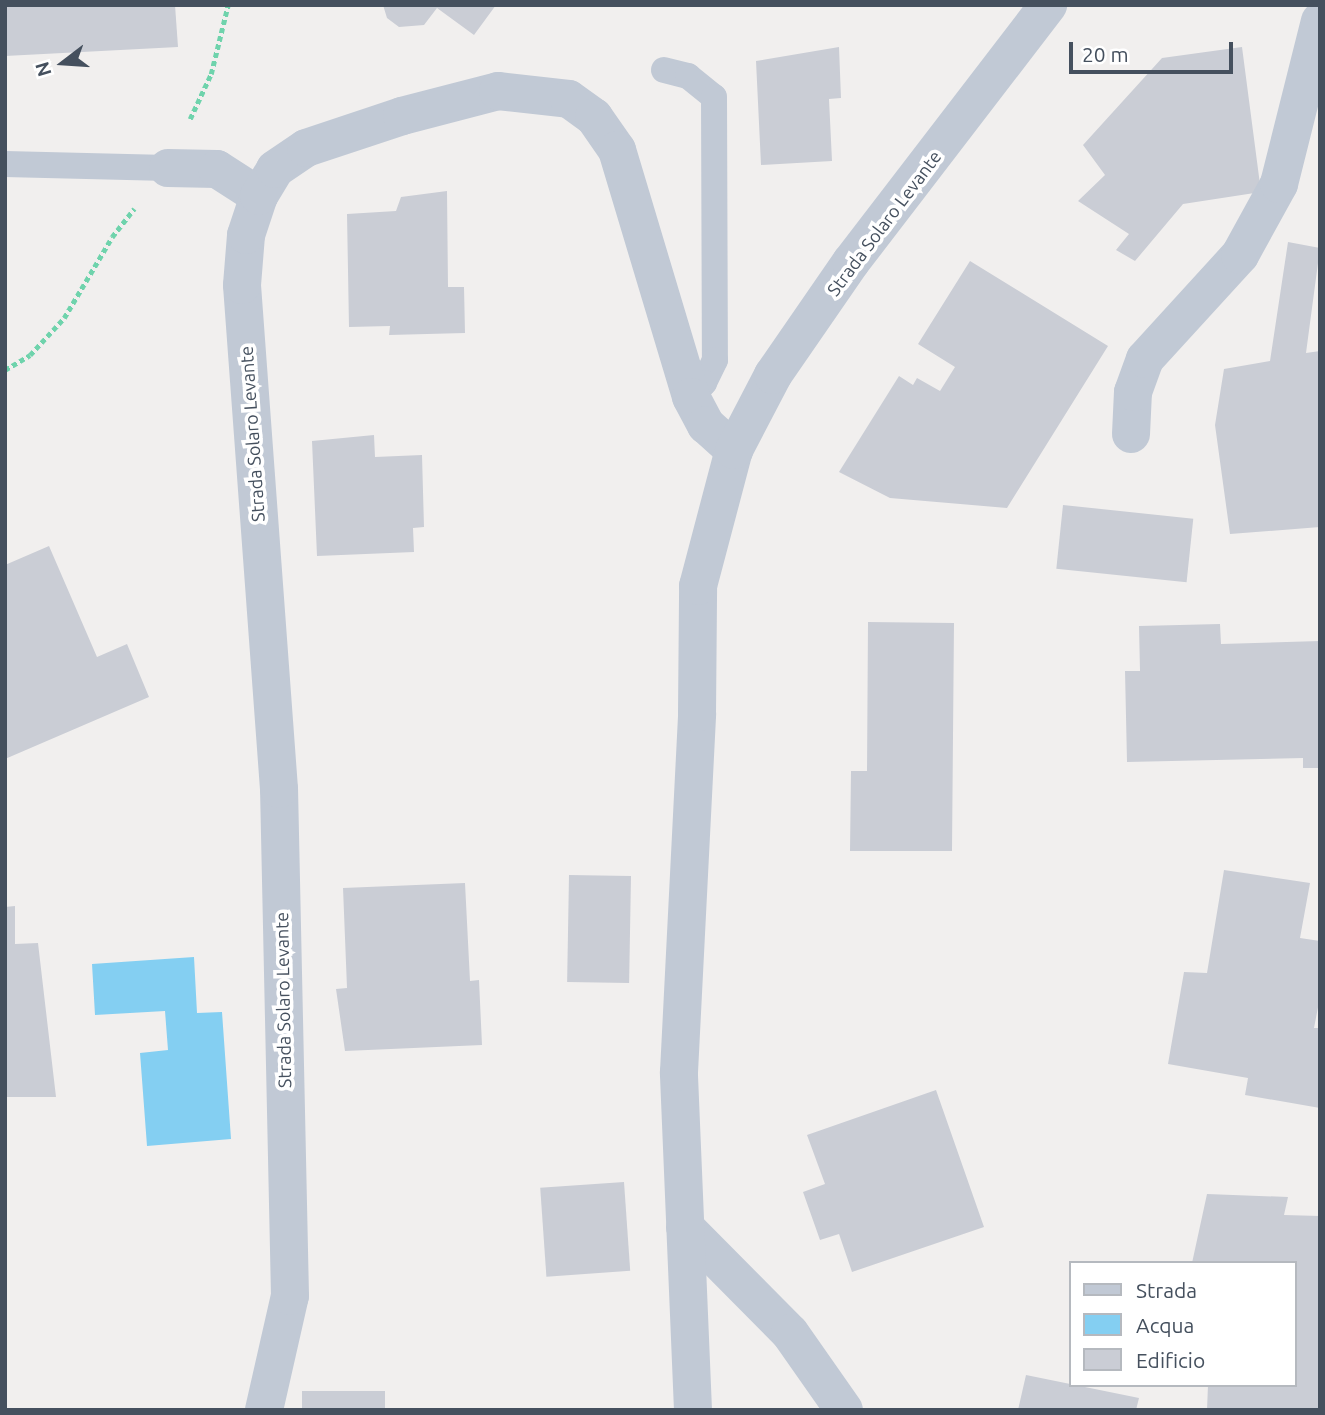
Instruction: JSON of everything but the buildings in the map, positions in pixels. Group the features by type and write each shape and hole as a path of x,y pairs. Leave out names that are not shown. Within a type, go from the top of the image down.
{"street":[{"name":"Strada Solaro Levante","path":"692,1410 679,1072 697,713 698,586 734,450 773,374 851,262 1048,5"},
{"path":"1131,434 1133,392 1145,359 1240,255 1279,184 1320,22"},
{"name":"Strada Solaro Levante","path":"264,1410 289,1296 279,789 242,285 246,235 259,196 275,169 306,148 401,116 498,91 569,100 594,117 617,150 691,397 706,425 734,450"},
{"path":"168,168 217,169 259,196"},
{"path":"685,1227 790,1333 844,1410"}],"lane":[{"path":"664,70 688,76 714,97 715,360 705,383 691,397"},
{"path":"5,164 168,168"}],"water":[{"path":"194,957 197,1013 222,1012 231,1139 147,1146 140,1053 168,1050 165,1011 95,1015 92,964"}]}
